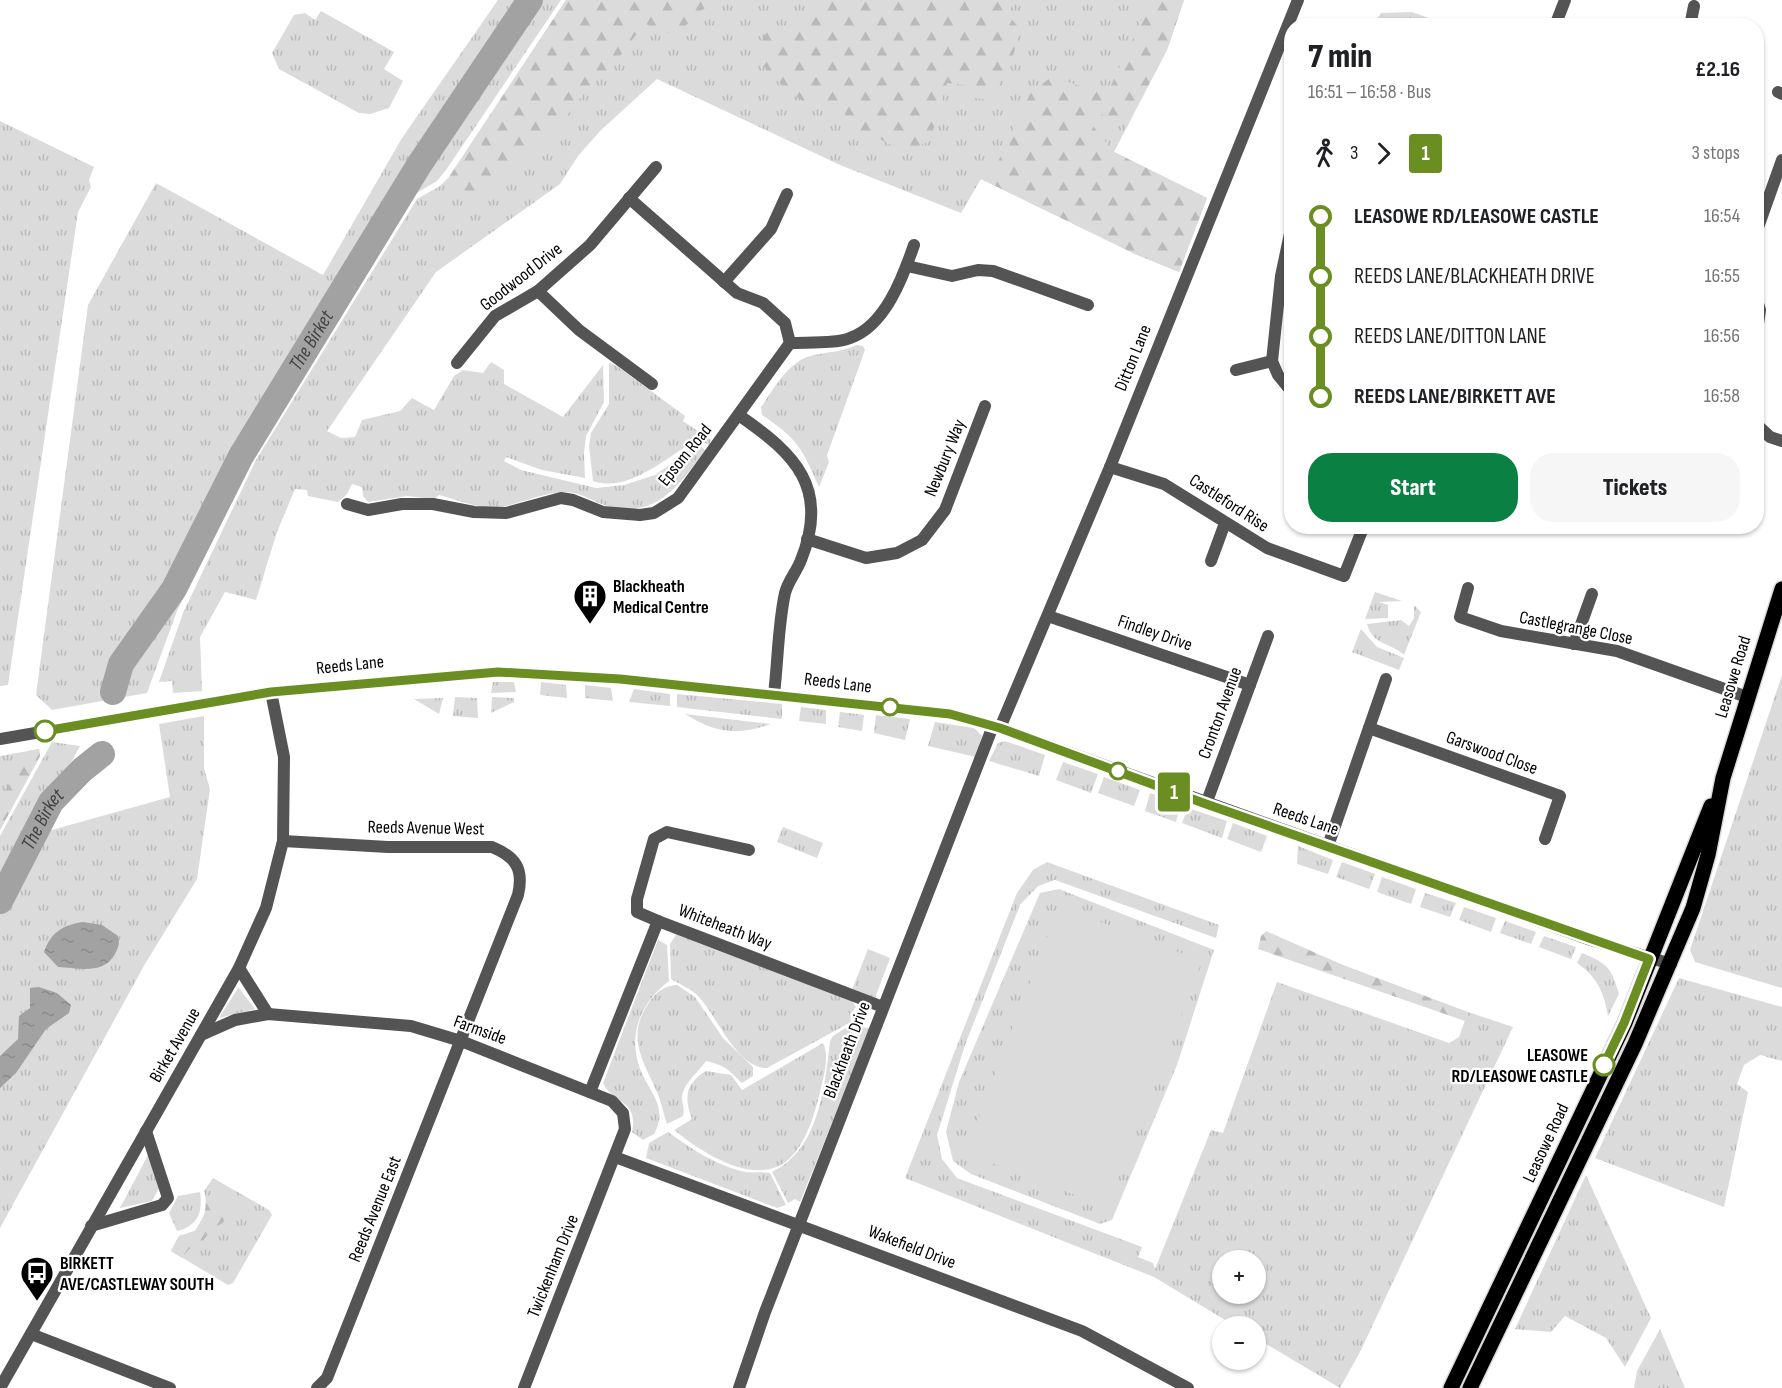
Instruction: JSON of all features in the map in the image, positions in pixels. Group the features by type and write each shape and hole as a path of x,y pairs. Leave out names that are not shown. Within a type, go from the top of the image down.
{"main road":[{"name":"Leasowe Road","path":"1470,1388 1585,1151 1671,964 1693,908 1723,778 1782,589"},
{"name":"Leasowe Road","path":"1451,1388 1624,1023 1723,778"}],"street":[{"name":"Ditton Lane","path":"1291,18 1298,0"},
{"path":"1558,18 1565,0"},
{"path":"1692,18 1694,6"},
{"name":"Ditton Lane","path":"997,727 1048,616 1110,467 1284,35"},
{"path":"1764,211 1782,160"},
{"name":"Goodwood Drive","path":"457,363 495,316 538,291 590,245 656,167"},
{"path":"724,282 771,229 787,194"},
{"path":"629,198 736,293 763,303 785,323 790,343 850,339 878,319 890,302 914,245"},
{"path":"1284,262 1272,362 1284,382"},
{"path":"907,266 952,276 978,270 993,271 1089,305"},
{"path":"538,291 579,330 652,384"},
{"name":"Epsom Road","path":"347,504 368,510 402,504 423,504 474,512 506,513 561,498 573,500 603,512 640,515 654,513 678,498 740,416 790,343"},
{"path":"1236,370 1272,362"},
{"name":"Newbury Way","path":"807,539 866,558 897,553 922,540 945,510 986,406"},
{"path":"740,416 769,436 798,466 811,500 811,525 802,560 785,592 774,694"},
{"path":"1764,431 1770,437 1782,441"},
{"name":"Castleford Rise","path":"1110,467 1176,490 1267,548 1344,576 1361,534"},
{"path":"1211,561 1225,523"},
{"name":"Castlegrange Close","path":"1468,588 1460,617 1501,632 1617,651 1747,697"},
{"path":"1574,644 1592,594"},
{"name":"Findley Drive","path":"1048,616 1250,685"},
{"name":"Cronton Avenue","path":"1206,804 1268,636"},
{"name":"Reeds Lane","path":"0,739 271,692 498,672 620,679 950,714 997,727 1206,804 1649,959 1671,964"},
{"path":"1328,846 1386,679"},
{"name":"Birket Avenue","path":"0,1388 239,968 266,908 283,841 285,757 271,692"},
{"name":"Blackheath Drive","path":"739,1388 746,1362 883,1007 997,727"},
{"name":"Garswood Close","path":"1368,728 1560,796 1545,839"},
{"path":"658,921 637,912 636,899 654,839 668,832 749,850"},
{"name":"Reeds Avenue West","path":"283,841 388,847 492,847 506,853 518,863 522,879 518,895 461,1041"},
{"name":"Whiteheath Way","path":"590,1092 658,921 883,1007"},
{"path":"239,968 268,1014"},
{"name":"Farmside","path":"201,1035 235,1020 268,1014 411,1026 461,1041 612,1101 623,1113 626,1129 615,1156"},
{"name":"Reeds Avenue East","path":"317,1388 327,1378 461,1041"},
{"path":"92,1226 162,1205 168,1197 146,1131"},
{"name":"Wakefield Drive","path":"615,1156 1082,1331 1188,1388"},
{"name":"Twickenham Drive","path":"524,1388 615,1156"},
{"path":"31,1334 170,1388"}],"green space":[{"path":"498,0 561,0 446,170 437,181 415,194 252,456 177,611 147,693 52,710 36,695 88,305 156,183 323,275 402,138"},
{"path":"566,0 1184,0 1167,50 1114,152 1207,198 1179,272 1135,254 981,179 961,213 840,165 657,79 600,131 578,156 560,184 436,272 327,431 341,438 355,437 362,420 400,411 412,398 434,410 454,376 463,370 483,373 491,362 504,370 504,384 563,417 603,365 604,402 586,436 585,478 542,470 506,457 504,461 521,470 596,488 624,485 655,475 699,444 705,450 687,474 667,495 642,507 628,509 611,507 570,492 548,494 493,508 439,495 434,499 407,496 368,502 363,496 362,487 352,484 347,494 338,502 308,496 307,490 295,489 277,532 256,600 225,592 200,637 202,691 173,693 172,681 159,682 183,613 256,460 417,199 440,186 449,177"},
{"path":"566,0 717,0 698,13 678,34 656,31 645,23 610,69 590,85 551,137 527,156 491,193 454,192 449,177"},
{"path":"814,0 1011,0 1013,3 1008,15 1019,28 1018,38 1009,66 990,100 975,98 966,85 947,83 930,141 905,152 878,138 854,130 840,105 811,105 792,95 762,65 764,35 774,28 788,30"},
{"path":"1151,0 1184,0 1167,50 1130,120 1100,114 1093,126 1114,152 1207,198 1179,272 1135,254 981,179 995,168 1030,94 1051,77 1107,94"},
{"path":"321,11 394,52 384,69 403,81 389,108 370,114 359,113 279,69 272,53 294,15 305,13 315,20"},
{"path":"1412,12 1429,18 1378,18 1381,13"},
{"path":"0,121 94,167 89,180 91,187 78,212 8,685 0,686"},
{"path":"857,345 863,346 865,350 827,455 829,462 819,487 798,445 762,415 761,407 782,377 802,359"},
{"path":"609,363 617,366 685,416 683,421 711,440 709,445 698,439 634,478 607,484 593,481 589,446 591,433 609,404"},
{"path":"1375,592 1402,601 1379,602 1388,605 1388,618 1365,619"},
{"path":"1414,605 1421,612 1404,655 1373,636 1367,624 1401,620 1409,626 1414,618"},
{"path":"1361,629 1377,647 1404,658 1399,670 1352,652"},
{"path":"1782,675 1782,988 1695,962 1690,950"},
{"path":"493,682 514,682 516,692 491,693"},
{"path":"541,682 566,685 567,698 540,695"},
{"path":"585,685 611,688 613,701 585,698"},
{"path":"634,689 670,694 670,706 629,702"},
{"path":"677,694 782,704 782,719 677,707"},
{"path":"455,697 477,698 478,718 453,716"},
{"path":"492,697 514,698 514,702 491,713"},
{"path":"443,698 439,714 414,699"},
{"path":"801,707 826,710 826,724 799,721"},
{"path":"840,712 864,715 862,731 838,727"},
{"path":"685,714 771,724 747,730 726,731"},
{"path":"876,715 910,719 905,740 874,733"},
{"path":"204,716 204,769 210,789 197,879 145,964 0,1228 0,836 52,742 80,746 36,828 41,833 170,797 159,724"},
{"path":"935,722 974,728 982,736 976,757 928,746"},
{"path":"1005,741 1045,755 1039,776 989,761 998,743"},
{"path":"39,749 40,756 0,830 0,756"},
{"path":"39,749 40,756 0,830 0,800 28,751"},
{"path":"1063,762 1098,774 1091,793 1056,780"},
{"path":"1104,777 1140,790 1134,806 1098,793"},
{"path":"1150,793 1180,804 1176,822 1145,811"},
{"path":"1188,808 1227,821 1222,838 1182,823"},
{"path":"1233,823 1267,836 1261,852 1227,839"},
{"path":"783,827 823,843 817,858 777,842"},
{"path":"1298,846 1333,860 1328,874 1297,864"},
{"path":"1047,862 1219,925 1216,938 1055,880 1038,886 1020,905 965,1045 937,1135 942,1159 957,1178 1142,1247 1138,1257 1153,1263 1155,1269 1211,1130 1223,1133 1277,982 1449,1043 1459,1037 1468,1012 1513,1027 1360,1352 1340,1388 1266,1344 1266,1316 1218,1316 1154,1277 905,1178 1017,893 1033,870"},
{"path":"1342,862 1375,874 1369,889 1336,877"},
{"path":"1382,877 1416,889 1411,904 1377,892"},
{"path":"1059,889 1214,950 1177,1065 1112,1220 1100,1224 971,1174 953,1161 946,1132 959,1082 1040,893"},
{"path":"1425,893 1456,903 1450,917 1420,907"},
{"path":"1059,906 1202,961 1107,1207 965,1153"},
{"path":"1464,907 1496,918 1491,932 1459,920"},
{"path":"1505,921 1536,932 1531,944 1500,933"},
{"path":"1266,931 1343,965 1468,1012 1465,1021 1258,949 1261,936"},
{"path":"677,933 851,999 856,1007 850,1014 851,1022 767,1068 756,1066 736,1050 696,994 671,979 670,944"},
{"path":"1544,936 1576,947 1571,959 1539,947"},
{"path":"658,940 667,945 669,981 651,998 645,1008 640,1018 635,1041 639,1066 656,1099 660,1115 654,1134 643,1140 632,1132 632,1114 629,1108 607,1090 603,1083"},
{"path":"868,949 890,958 875,998 852,990"},
{"path":"1582,953 1598,960 1611,972 1619,994 1608,1016 1595,980 1577,963"},
{"path":"1679,978 1782,1007 1782,1061 1760,1055 1744,1065 1737,1084 1748,1092 1724,1207 1595,1158"},
{"path":"677,985 695,997 723,1038 753,1067 753,1076 742,1083 723,1067 706,1061 688,1082 683,1092 683,1116 667,1124 659,1097 643,1062 638,1027 642,1014 655,994"},
{"path":"238,988 255,1009 219,1018"},
{"path":"852,1024 870,1029 800,1202 795,1199 788,1203 772,1172 788,1162 810,1133 822,1096 830,1041 833,1036"},
{"path":"823,1043 826,1054 825,1068 809,1128 795,1153 776,1167 761,1170 745,1169 729,1164 699,1148 674,1130 692,1119 687,1098 688,1092 694,1081 706,1071 731,1075 742,1090"},
{"path":"668,1132 694,1150 721,1164 745,1172 770,1173 786,1205 777,1208 646,1158 649,1143"},
{"path":"148,1155 159,1188 152,1201 120,1208"},
{"path":"1586,1175 1651,1318 1625,1367 1606,1338 1565,1316 1551,1332 1515,1329"},
{"path":"213,1178 269,1210 272,1215 233,1283 228,1285 171,1251 179,1236 195,1231 198,1226 206,1207 204,1191"},
{"path":"200,1192 201,1206 198,1217 190,1226 177,1231 169,1213 178,1196"},
{"path":"221,1196 230,1205 223,1223 213,1228 198,1247 189,1249 182,1258 171,1251 179,1236 195,1231 205,1216 206,1198"},
{"path":"1660,1329 1685,1388 1634,1388 1637,1371"}],"water":[{"path":"83,922 102,925 118,936 119,941 115,954 110,961 97,968 58,967 44,952 50,939 69,925"},
{"path":"39,987 57,993 71,1005 69,1013 46,1029 16,1073 0,1088 0,1056 18,1039 19,1016 30,1008 30,988"}],"waterway":[{"name":"The Birket","path":"113,692 121,664 174,589 241,456 419,165 530,0"},
{"name":"The Birket","path":"0,901 51,802 82,770 102,754"}],"bus line":[{"name":"1","path":"45,731 271,692 395,679 498,672 620,679 950,714 1000,728 1206,804 1649,959 1624,1023 1604,1065"}],"place":[{"name":"Blackheath Medical Centre","path":"590,625"},
{"name":"LEASOWE RD/LEASOWE CASTLE","path":"1604,1065"},
{"name":"BIRKETT AVE/CASTLEWAY SOUTH","path":"37,1302"}]}
